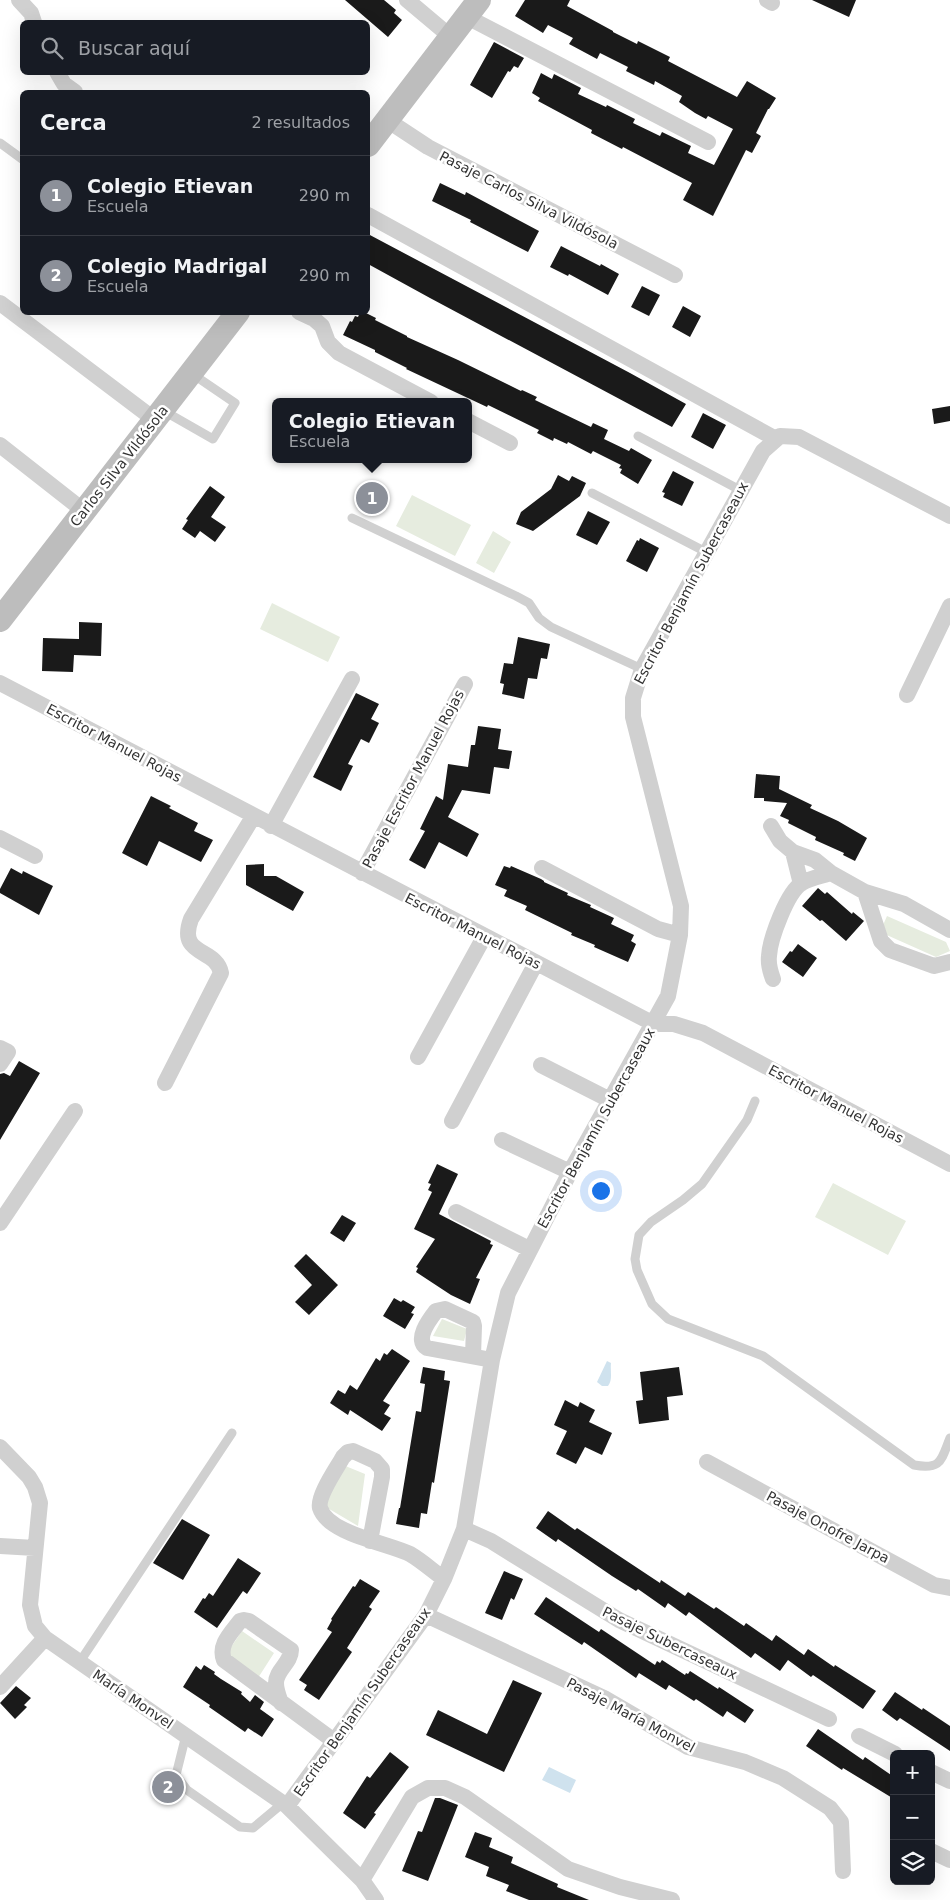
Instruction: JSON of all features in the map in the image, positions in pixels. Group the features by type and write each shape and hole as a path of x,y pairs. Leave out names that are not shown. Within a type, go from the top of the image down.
{"street":[{"path":"19,0 31,14 33,20"},
{"path":"408,0 451,36"},
{"path":"370,142 473,8 708,142"},
{"path":"59,75 64,84 72,90"},
{"name":"Pasaje Carlos Silva Vildósola","path":"386,120 428,147 675,275"},
{"path":"370,216 778,437 799,437 950,516"},
{"path":"0,303 155,420"},
{"name":"Carlos Silva Vildósola","path":"0,620 236,315"},
{"path":"305,315 322,326 328,342 339,353 424,398"},
{"path":"472,423 510,442"},
{"name":"Escritor Benjamín Subercaseaux","path":"285,1804 334,1741 426,1615 444,1579 464,1529 492,1360 508,1293 570,1172 668,996 680,934 680,896 633,717 632,698 642,669 740,490 763,451 778,437"},
{"path":"0,445 84,511"},
{"path":"907,695 950,606"},
{"path":"271,826 352,679"},
{"name":"Escritor Manuel Rojas","path":"0,683 253,817 654,1024 674,1024 703,1033 950,1164"},
{"name":"Pasaje Escritor Manuel Rojas","path":"362,873 465,684"},
{"path":"164,1083 221,973 220,966 215,960 195,949 188,938 188,929 192,919 253,817"},
{"path":"771,826 780,841 793,852 815,860 831,873 865,892 904,904 950,930"},
{"path":"0,838 35,856"},
{"path":"793,852 801,884"},
{"path":"542,868 658,929 680,934"},
{"path":"773,979 769,968 768,956 771,941 787,902 801,884 831,873"},
{"path":"865,892 881,941 890,950 926,965 934,966 950,962"},
{"path":"418,1057 484,937"},
{"path":"452,1121 536,964"},
{"path":"0,1048 8,1052 0,1064"},
{"path":"541,1065 610,1100"},
{"path":"0,1223 74,1111"},
{"path":"502,1140 570,1172"},
{"path":"456,1212 529,1249"},
{"path":"474,1356 492,1360"},
{"name":"María Monvel","path":"0,1447 30,1477 38,1494 40,1511 30,1605 35,1626 45,1638 79,1663 285,1804 362,1880 376,1900"},
{"path":"370,1541 382,1469 375,1461 353,1451 348,1452 343,1457 320,1498 320,1508 325,1517 346,1531 370,1541 410,1554 444,1579"},
{"name":"Pasaje Onofre Jarpa","path":"707,1462 934,1585 950,1588"},
{"name":"Pasaje Subercaseaux","path":"464,1529 491,1541 619,1620 829,1719"},
{"path":"0,1546 35,1548"},
{"name":"Pasaje María Monvel","path":"426,1615 604,1698 688,1747 745,1762 783,1778 830,1808 841,1822 842,1871"},
{"path":"281,1703 276,1687 277,1679 290,1658 291,1650 249,1621 240,1621 224,1643 222,1655 224,1660 281,1703 334,1741"},
{"path":"0,1687 45,1638"},
{"path":"859,1736 890,1752"},
{"path":"935,1774 950,1781"},
{"path":"362,1880 412,1797 428,1788 445,1788 465,1797 568,1869 620,1887 672,1900"},
{"path":"935,1853 950,1860"}],"lane":[{"path":"0,143 20,158"},
{"path":"155,420 171,416 212,439 235,402 191,373"},
{"path":"638,436 740,490"},
{"path":"592,493 706,552"},
{"path":"352,518 516,596 529,603 538,618 551,627 642,669"},
{"path":"755,1101 747,1120 702,1184 651,1222 639,1235 635,1259 652,1304 668,1320 763,1356 914,1465 935,1466 941,1459 950,1438"},
{"path":"79,1663 232,1433"},
{"path":"186,1735 176,1775 187,1790 240,1827 253,1828 285,1804"}],"shaded area":[{"path":"412,495 471,525 455,556 396,526"},
{"path":"493,531 511,542 494,573 476,563"},
{"path":"272,603 340,637 328,662 260,629"},
{"path":"887,916 946,942 950,951 936,957 880,932"},
{"path":"833,1183 906,1221 888,1255 815,1217"},
{"path":"442,1319 467,1329 464,1341 433,1336"},
{"path":"343,1465 365,1474 358,1526 319,1503"},
{"path":"242,1631 274,1653 258,1678 225,1656"}],"water":[{"path":"607,1361 611,1363 610,1381 608,1386 602,1386 597,1382"},
{"path":"549,1767 576,1780 570,1793 542,1780"}],"building":[{"path":"345,0 384,0 396,10 394,13 402,20 388,37"},
{"path":"525,0 570,0 567,6 637,44 638,41 670,57 668,61 737,97 747,81 776,98 756,133 761,136 752,153 746,150 713,216 683,200 692,183 623,147 622,149 591,133 592,130 538,101 540,98 532,93 541,73 552,79 554,74 581,88 578,94 606,107 607,105 635,119 633,123 660,136 662,132 691,146 688,153 714,165 733,129 708,116 706,119 695,113 679,102 682,96 655,81 654,85 626,71 628,67 600,53 597,59 569,44 573,38 548,25 543,33 515,16"},
{"path":"812,0 856,0 849,17"},
{"path":"494,42 524,58 518,68 514,66 510,72 508,71 492,98 470,85"},
{"path":"440,183 465,195 466,192 539,231 528,252 470,222 471,220 432,201"},
{"path":"370,235 686,404 672,427 370,265"},
{"path":"561,246 619,274 608,295 569,274 568,276 550,267"},
{"path":"642,286 660,295 649,316 631,307"},
{"path":"683,306 701,316 690,337 672,327"},
{"path":"359,315 370,315 376,318 375,320 407,337 537,397 535,400 591,427 593,423 608,430 604,439 629,451 631,448 652,460 638,484 620,473 622,469 619,468 621,465 593,451 591,454 568,442 567,444 554,438 553,441 537,433 539,430 406,369 375,352 375,350 343,335 350,321 352,322 355,316 358,317"},
{"path":"950,406 950,421 934,424 932,409"},
{"path":"703,413 726,425 713,449 691,437"},
{"path":"673,471 694,482 682,506 663,497 665,493 662,492"},
{"path":"558,475 569,481 572,476 586,483 580,496 533,531 516,524 521,512 551,489"},
{"path":"210,486 225,497 211,517 226,527 215,542 200,531 195,538 182,529 188,520 186,519"},
{"path":"588,511 610,522 597,545 576,535"},
{"path":"640,538 659,548 647,572 626,561 637,540 639,541"},
{"path":"79,622 102,623 101,656 74,655 73,672 42,671 43,638 79,639"},
{"path":"518,637 550,644 547,659 541,658 537,679 528,678 524,699 502,694 504,684 500,683 504,663 513,664"},
{"path":"356,693 379,704 371,719 379,723 369,743 361,739 348,764 353,766 341,791 313,777"},
{"path":"478,726 501,729 498,749 512,751 509,769 494,767 490,794 462,790 448,817 479,834 467,857 439,842 425,869 409,860 425,831 420,829 436,796 443,800 448,764 468,767 471,745 475,745"},
{"path":"756,774 780,776 779,789 812,805 810,808 838,821 867,838 855,861 843,855 844,853 815,840 816,837 788,823 789,820 780,816 787,803 754,798"},
{"path":"151,796 198,823 194,831 213,840 201,862 159,841 147,866 122,853"},
{"path":"264,864 264,876 276,876 304,892 293,911 246,885 246,865"},
{"path":"504,866 510,868 511,866 541,879 568,893 567,895 591,905 590,907 614,918 611,924 634,935 631,941 636,944 628,962 571,935 572,933 525,910 527,906 504,896 507,890 495,885"},
{"path":"11,868 22,874 23,871 53,886 39,915 0,893 0,889"},
{"path":"818,888 825,894 827,892 852,914 853,912 864,921 846,941 802,906"},
{"path":"798,944 817,958 803,977 782,962"},
{"path":"19,1061 40,1073 0,1140 0,1074 4,1073 10,1076"},
{"path":"437,1164 458,1174 439,1214 491,1241 490,1244 493,1245 476,1278 480,1279 470,1304 451,1295 416,1272 418,1268 416,1267 435,1239 414,1229 432,1192 428,1190 431,1184 428,1183"},
{"path":"342,1215 356,1223 344,1242 330,1233"},
{"path":"306,1254 338,1285 309,1315 295,1302 312,1285 294,1266"},
{"path":"394,1298 401,1302 403,1300 415,1307 411,1313 414,1314 405,1329 383,1316"},
{"path":"392,1349 410,1361 383,1401 390,1405 384,1414 391,1418 382,1431 350,1410 348,1415 330,1403 338,1390 345,1394 350,1385 357,1390 376,1358 380,1361 384,1353 387,1355"},
{"path":"423,1367 445,1371 444,1380 450,1381 434,1483 432,1482 427,1514 421,1513 419,1528 396,1524 416,1411 421,1412 425,1384 420,1383"},
{"path":"679,1367 683,1395 667,1397 669,1420 639,1424 636,1401 643,1400 640,1372"},
{"path":"565,1400 578,1407 580,1402 595,1410 589,1422 612,1433 602,1455 585,1447 576,1464 556,1454 567,1431 554,1425"},
{"path":"548,1511 660,1583 661,1580 685,1596 688,1592 714,1609 716,1607 744,1626 746,1623 772,1641 776,1635 804,1655 808,1649 834,1667 835,1665 876,1691 863,1709 813,1675 811,1677 788,1660 780,1671 755,1653 751,1658 689,1612 686,1616 668,1603 665,1608 638,1589 636,1591 612,1576 558,1539 556,1542 536,1528"},
{"path":"182,1519 210,1535 183,1580 153,1563"},
{"path":"238,1558 261,1573 247,1594 243,1591 217,1628 194,1612 203,1598 205,1599 209,1593 213,1596"},
{"path":"504,1571 523,1579 514,1600 511,1598 502,1620 485,1613"},
{"path":"360,1579 380,1591 369,1607 372,1609 347,1648 352,1652 319,1700 304,1690 307,1685 299,1680 332,1632 327,1629 331,1619 353,1586 355,1587"},
{"path":"546,1597 599,1632 601,1629 655,1665 657,1661 660,1663 662,1660 685,1675 690,1671 754,1710 745,1723 727,1711 723,1717 696,1699 694,1701 669,1685 666,1690 639,1673 636,1678 584,1642 582,1645 534,1614"},
{"path":"204,1665 215,1672 214,1674 221,1679 242,1692 241,1694 250,1702 255,1695 264,1702 260,1709 274,1719 262,1737 248,1728 245,1732 183,1687 196,1666 201,1670"},
{"path":"513,1680 542,1693 504,1772 426,1735 438,1710 487,1734"},
{"path":"16,1686 31,1698 24,1705 27,1707 15,1719 0,1703"},
{"path":"895,1692 950,1726 950,1751 900,1718 897,1721 882,1710"},
{"path":"818,1729 863,1760 865,1757 890,1774 890,1797 843,1768 842,1770 806,1746"},
{"path":"390,1752 409,1767 374,1813 376,1814 365,1829 343,1813 367,1776 370,1778"},
{"path":"435,1798 458,1805 428,1881 402,1871 418,1831 422,1832"},
{"path":"475,1832 492,1838 489,1847 513,1857 511,1863 558,1884 557,1887 589,1900 529,1900 506,1891 509,1885 486,1876 489,1867 465,1857"}],"place":[{"name":"Colegio Etievan","path":"372,498"},
{"name":"Colegio Madrigal","path":"168,1787"}]}
